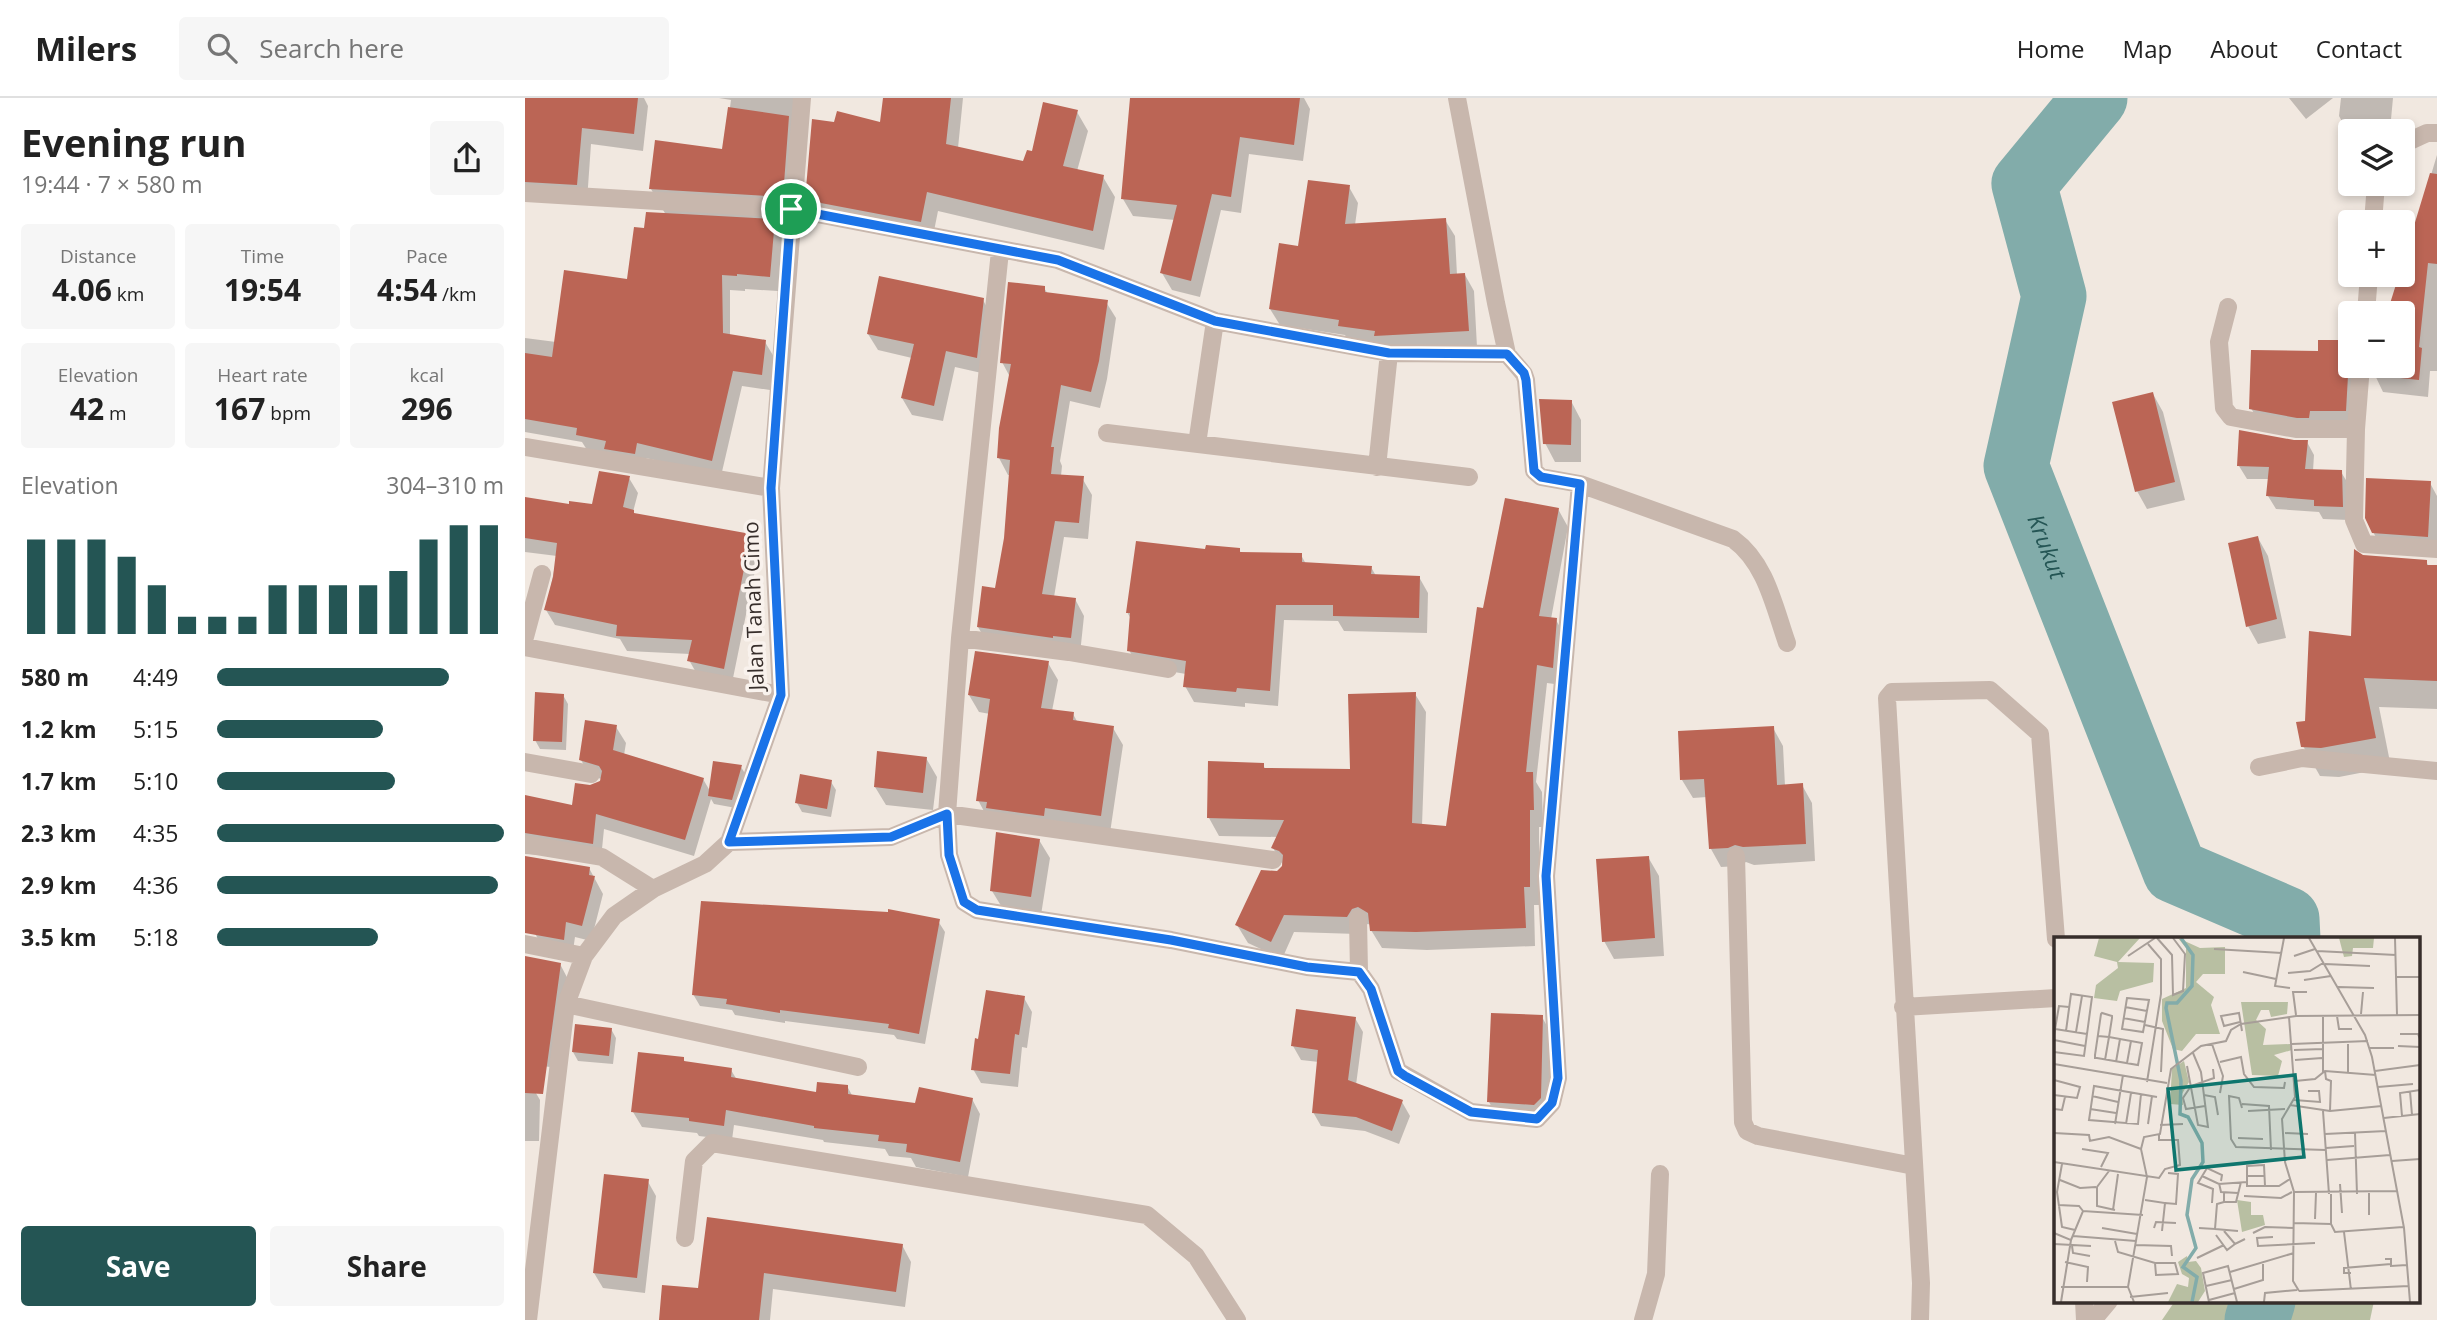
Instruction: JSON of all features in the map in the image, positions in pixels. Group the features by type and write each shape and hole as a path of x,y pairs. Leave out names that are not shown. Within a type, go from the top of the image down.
{"street":[{"name":"Jalan Tanah Cimo","path":"528,1320 531,1236 566,1004 584,956 614,916 653,889 705,864 729,842 781,695 771,488 801,98"},
{"path":"1457,98 1507,354 1524,373 1526,380 1534,471 1541,477 1580,484 1733,539 1748,549 1761,569 1787,643"},
{"path":"2415,138 2427,133 2437,133"},
{"path":"525,192 791,209 1058,260 1215,321 1389,353 1507,354"},
{"path":"1000,251 960,638 947,814 949,855 964,902 977,910 1171,940 1307,967 1359,972"},
{"path":"2228,307 2219,342 2224,408 2231,417 2296,429 2356,429"},
{"path":"1197,444 1215,321"},
{"path":"1377,467 1389,353"},
{"path":"2360,378 2354,520 2364,544 2437,549"},
{"path":"1107,433 1469,477"},
{"path":"525,447 771,488"},
{"path":"1358,918 1359,972 1371,989 1398,1071 1471,1112 1537,1119 1552,1103 1558,1078 1546,876 1580,484"},
{"path":"525,637 542,574"},
{"path":"960,638 1069,652 1168,669"},
{"path":"525,647 781,695"},
{"path":"1920,1320 1921,1283 1887,698 1892,692 1990,690 2040,734 2056,937"},
{"path":"2259,767 2302,758 2437,771"},
{"path":"525,762 591,774"},
{"path":"729,842 891,837 947,814 1273,860"},
{"path":"525,844 602,857 653,889"},
{"path":"1736,856 1744,1122 1747,1131 1758,1136 1914,1166"},
{"path":"525,944 584,956"},
{"path":"1903,1007 2054,998"},
{"path":"566,1004 857,1067"},
{"path":"685,1238 694,1161 712,1143 1147,1215 1196,1256 1237,1320"},
{"path":"1643,1320 1656,1274 1660,1174"},
{"path":"2084,1302 2085,1320"},
{"path":"2093,1320 2108,1302"}],"green space":[{"path":"2174,1302 2374,1302 2370,1320 2162,1320"}],"building":[{"path":"525,98 638,98 634,134 582,128 577,185 525,182"},
{"path":"883,98 951,98 946,144 1023,161 1027,150 1032,151 1043,102 1078,110 1063,166 1104,175 1093,231 927,192 921,222 805,200 812,119 834,122 837,111 880,122"},
{"path":"1130,98 1300,98 1294,145 1240,137 1231,197 1212,194 1191,281 1160,273 1177,205 1121,199"},
{"path":"728,107 789,116 783,197 649,189 655,140 722,149"},
{"path":"2430,173 2437,174 2437,264 2428,263 2419,347 2422,348 2419,380 2400,378 2415,378 2415,301 2391,301 2395,287 2415,287 2415,222"},
{"path":"1308,180 1350,185 1345,224 1446,218 1450,274 1465,273 1469,331 1374,336 1375,331 1338,326 1339,320 1269,309 1279,243 1298,246"},
{"path":"646,212 775,219 770,277 722,275 723,333 766,340 762,375 733,371 712,461 637,443 635,454 604,449 606,441 576,435 577,428 525,419 525,353 552,357 564,270 627,279 634,227 644,228"},
{"path":"879,276 984,298 977,358 946,351 934,406 901,398 914,344 867,334"},
{"path":"1008,282 1045,286 1045,292 1108,300 1099,361 1091,392 1061,385 1051,447 1054,447 1051,474 1084,476 1079,523 1055,521 1042,594 1076,598 1071,638 977,627 982,586 995,588 1004,538 1010,460 997,458 999,428 1011,364 1000,363"},
{"path":"2318,340 2338,340 2338,378 2348,378 2346,411 2310,411 2309,418 2297,418 2249,409 2251,350 2318,351"},
{"path":"2153,392 2175,482 2135,492 2112,402"},
{"path":"1539,399 1572,400 1571,445 1543,444"},
{"path":"2239,430 2308,440 2305,469 2342,470 2343,507 2314,506 2314,500 2266,496 2269,467 2237,466"},
{"path":"599,471 630,476 623,507 634,510 634,513 751,534 724,669 687,661 692,640 616,636 617,625 544,610 553,577 557,543 525,538 525,497 569,504 569,501 592,504"},
{"path":"2366,478 2431,481 2428,537 2372,533 2365,518"},
{"path":"1505,498 1559,508 1539,616 1557,618 1553,668 1537,665 1526,772 1533,772 1534,810 1530,810 1530,887 1524,887 1526,928 1370,931 1368,913 1358,907 1352,909 1347,917 1284,915 1271,942 1235,925 1261,870 1277,871 1282,866 1283,855 1271,848 1284,820 1207,818 1208,761 1264,763 1264,768 1350,769 1348,694 1416,692 1412,823 1446,826 1477,607 1483,608"},
{"path":"2258,536 2277,619 2246,627 2228,543"},
{"path":"1136,541 1205,549 1206,545 1240,548 1240,552 1302,553 1302,562 1372,566 1371,574 1420,576 1419,618 1333,616 1333,605 1276,605 1270,691 1237,688 1236,692 1183,687 1186,661 1127,651 1130,613 1126,613"},
{"path":"2354,549 2363,555 2427,560 2427,565 2437,565 2437,681 2364,678 2376,738 2321,748 2301,747 2296,722 2305,721 2309,631 2351,636"},
{"path":"975,651 1049,661 1041,708 1074,712 1073,720 1114,726 1101,816 1045,808 1044,816 986,808 987,802 976,801 990,699 968,695"},
{"path":"535,692 564,694 562,742 533,741"},
{"path":"585,720 617,725 613,750 704,778 685,840 596,814 593,844 525,833 525,795 572,805 575,783 590,785 600,781 602,771 599,766 579,760"},
{"path":"1774,726 1777,785 1803,783 1806,844 1743,847 1735,845 1709,849 1704,779 1680,780 1678,731"},
{"path":"877,751 927,757 923,793 874,787"},
{"path":"713,761 742,765 732,800 708,796"},
{"path":"800,774 832,780 827,809 795,803"},
{"path":"996,832 1040,839 1031,897 990,891"},
{"path":"525,856 590,867 589,875 595,876 582,926 566,922 564,940 525,933"},
{"path":"1649,856 1655,938 1602,942 1596,859"},
{"path":"701,901 888,912 888,909 940,919 919,1034 888,1028 889,1024 780,1010 780,1013 726,1004 727,999 692,995"},
{"path":"525,956 561,963 543,1094 525,1093"},
{"path":"986,990 1025,996 1019,1035 1015,1034 1010,1074 971,1070"},
{"path":"1296,1009 1356,1017 1348,1080 1403,1100 1392,1131 1356,1117 1312,1113 1318,1050 1291,1046"},
{"path":"1491,1013 1543,1015 1541,1098 1534,1105 1487,1102"},
{"path":"575,1024 612,1028 609,1056 572,1052"},
{"path":"638,1052 684,1057 684,1061 732,1068 731,1077 816,1092 817,1082 848,1085 848,1094 915,1103 919,1087 973,1098 960,1162 906,1152 907,1144 878,1141 879,1135 814,1128 726,1110 724,1126 689,1121 689,1118 631,1112"},
{"path":"604,1174 649,1179 637,1278 593,1273"},
{"path":"707,1217 903,1244 896,1292 764,1273 759,1320 659,1320 662,1285 698,1288"}],"waterway":[{"name":"Krukut","path":"2095,98 2024,184 2054,296 2016,466 2175,871 2287,919 2288,937"},
{"name":"Krukut","path":"2257,1320 2263,1302"}],"route":[{"path":"791,209 1058,260 1215,321 1389,353 1507,354 1524,373 1534,471 1541,477 1580,484 1546,876 1558,1078 1552,1103 1537,1119 1471,1112 1398,1071 1397,1061 1371,989 1359,972 1307,967 1171,940 977,910 964,902 961,894 949,855 947,814 891,837 729,842 781,695 771,488 791,209"}]}
